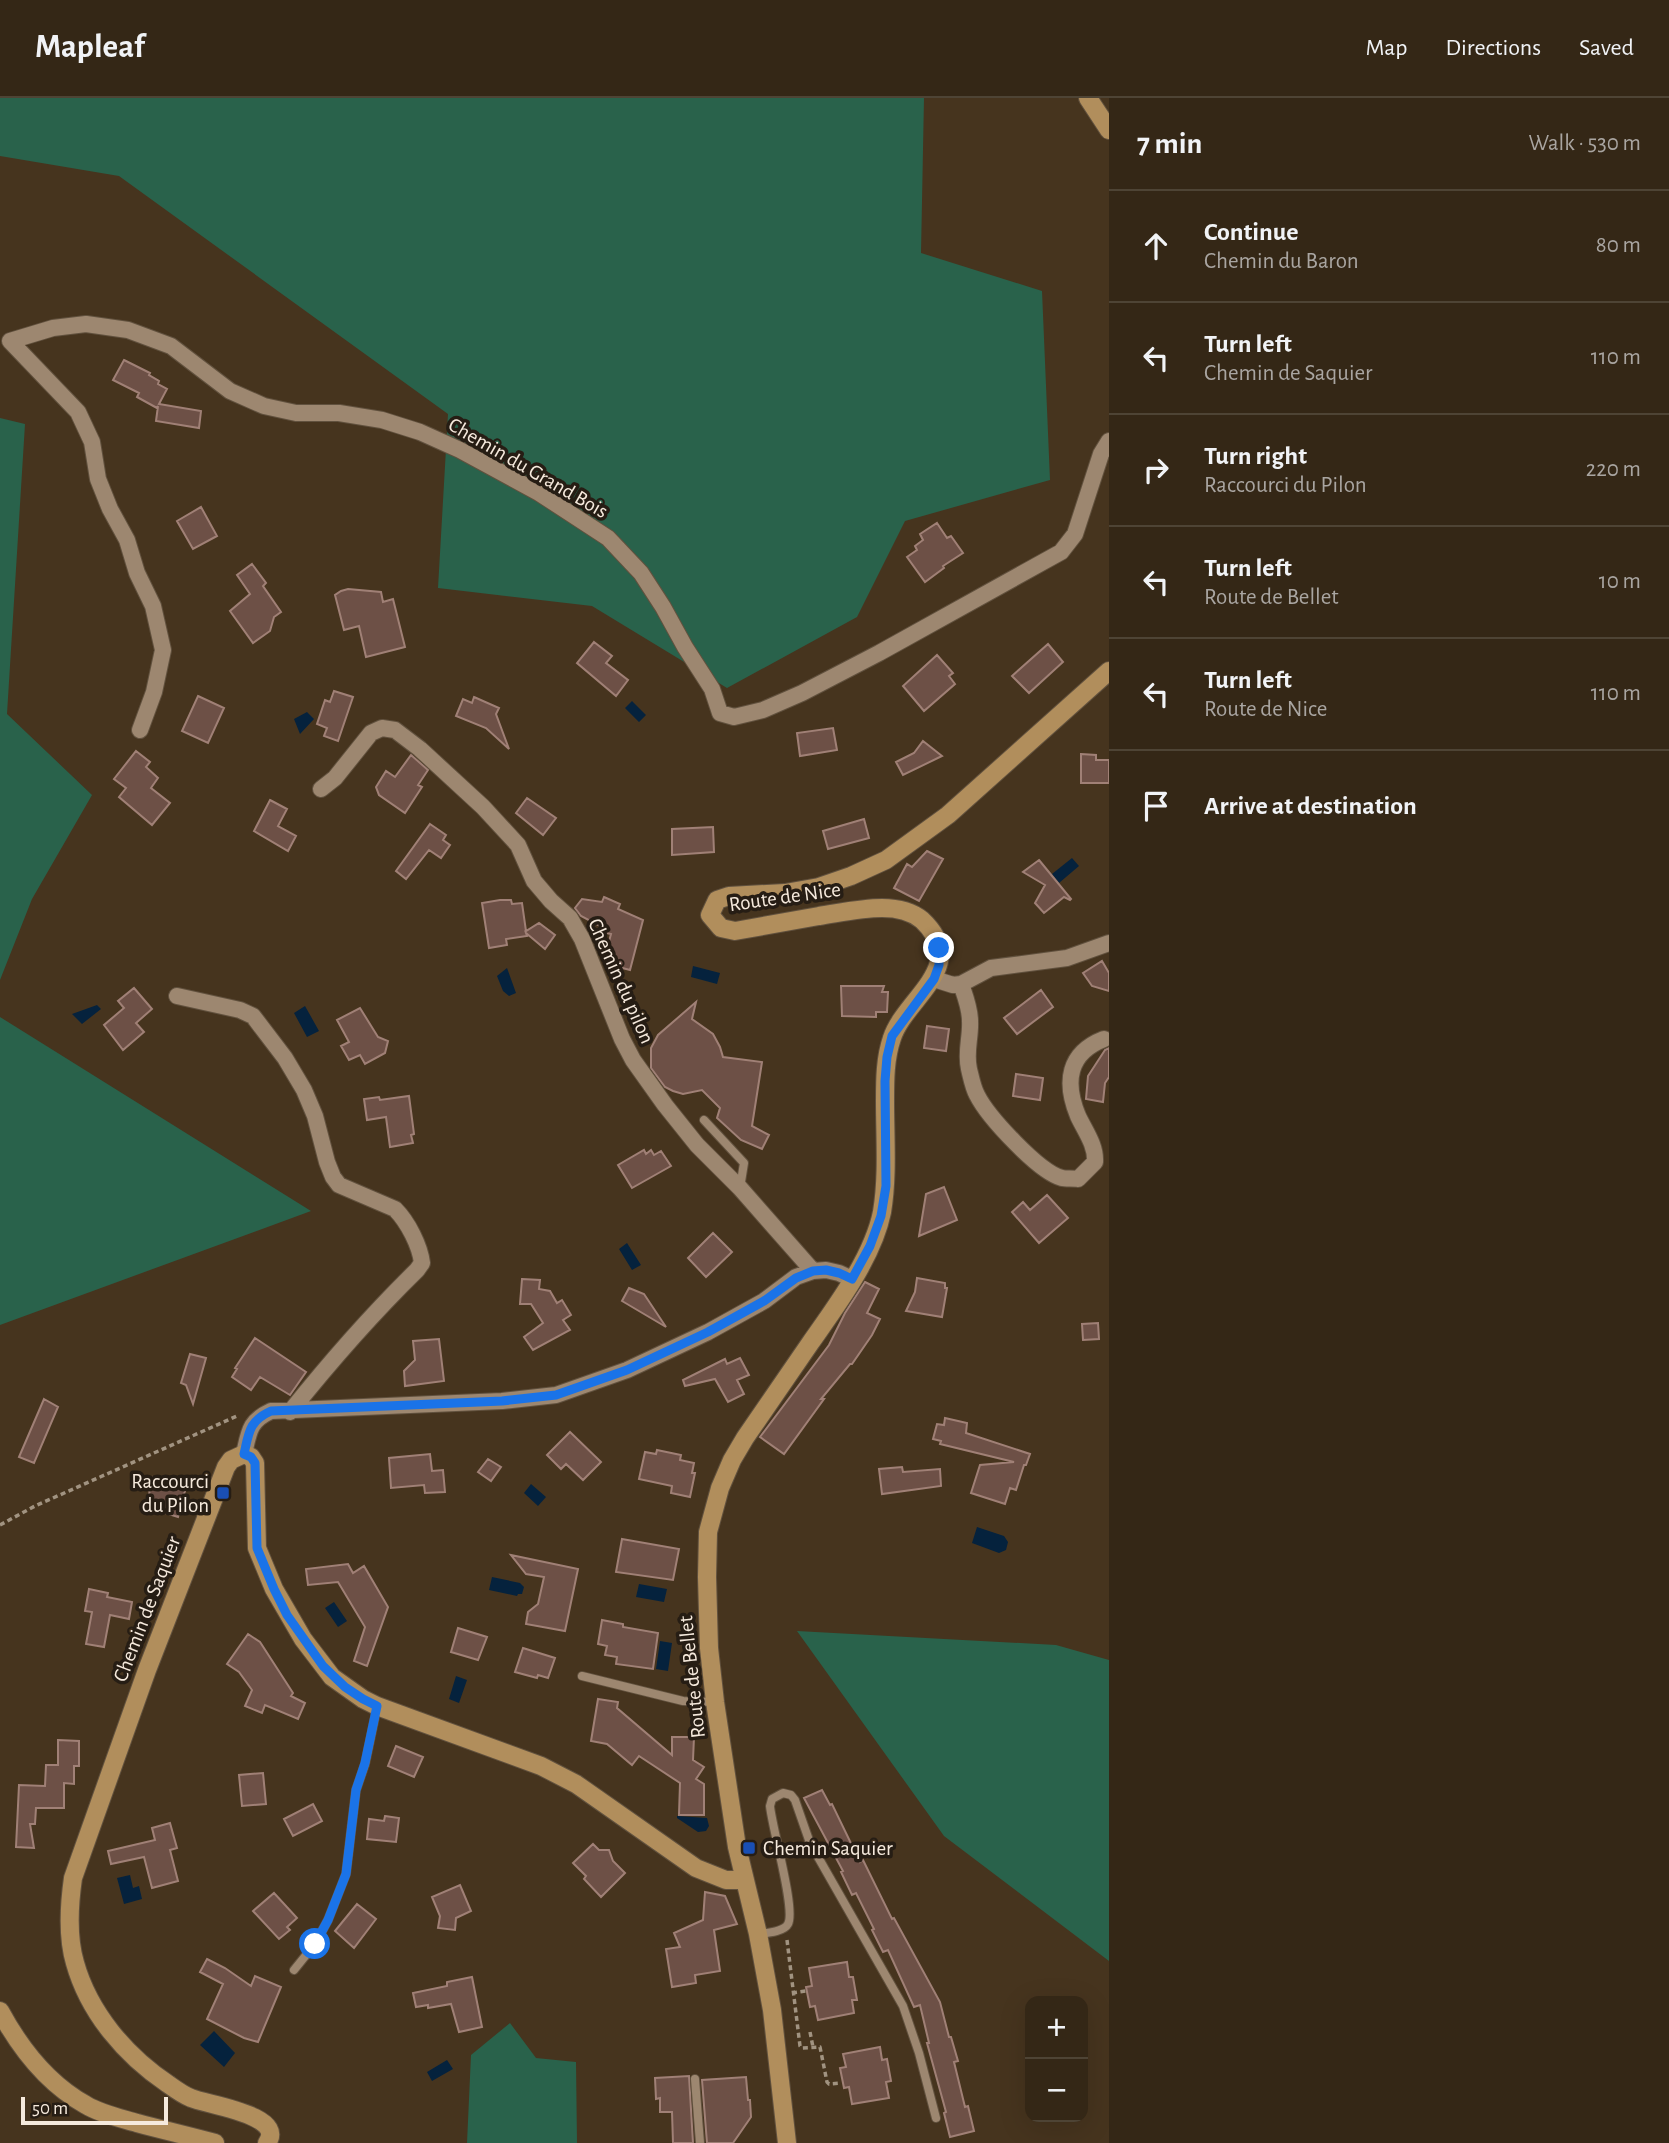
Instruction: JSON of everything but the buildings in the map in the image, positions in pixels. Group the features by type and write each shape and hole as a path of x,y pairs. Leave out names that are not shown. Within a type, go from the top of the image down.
{"main road":[{"path":"1088,98 1109,130"},
{"name":"Route de Nice","path":"934,979 939,965 939,948 930,929 910,913 896,909 869,909 735,931 721,928 714,922 710,915 712,907 717,900 729,896 785,893 819,887 886,860 948,814 1109,671"},
{"name":"Route de Bellet","path":"787,2143 772,2010 758,1934 737,1847 715,1702 709,1648 707,1544 716,1500 732,1461 832,1312 870,1246 881,1216 886,1186 885,1081 892,1036 934,979"},
{"path":"244,1454 251,1457 255,1463 257,1548 274,1589 287,1615 323,1666 345,1687 377,1706 541,1766 576,1784 696,1868 726,1880 745,1880"},
{"name":"Chemin de Saquier","path":"244,1454 230,1460 226,1467 189,1561 73,1878 69,1906 75,1963 87,1993 105,2024 127,2051 151,2073 189,2097 254,2116 264,2122 270,2130 267,2143"},
{"path":"0,2011 31,2058 73,2097 88,2107 215,2143"}],"street":[{"name":"Chemin du Grand Bois","path":"139,730 154,692 163,650 153,606 137,573 127,540 98,479 92,442 78,412 10,341 52,328 86,324 128,330 154,338 171,346 230,390 264,406 296,413 339,413 420,432 460,450 539,494 608,538 641,573 712,689 720,713 734,718 763,710 802,693 1061,552 1075,534 1093,475 1109,442"},
{"name":"Chemin du pilon","path":"321,789 335,778 371,733 382,728 394,730 420,750 483,807 518,845 534,881 570,918 582,939 622,1039 633,1060 665,1105 697,1145 740,1188 813,1271"},
{"path":"934,979 953,985 961,984 991,968 1067,958 1109,943"},
{"path":"961,984 969,1012 967,1049 976,1094 1014,1142 1044,1168 1061,1178 1078,1179 1095,1162 1096,1151 1072,1100 1071,1070 1075,1060 1092,1043 1104,1039"},
{"path":"177,996 240,1010 253,1016 285,1058 304,1090 315,1116 333,1177 339,1185 396,1209 421,1255 422,1263 348,1341 290,1412"},
{"path":"244,1454 248,1433 254,1422 271,1411 502,1401 556,1395 627,1370 708,1332 764,1301 796,1278 813,1271 826,1270 852,1279"}],"lane":[{"path":"705,1120 744,1163 740,1188"},
{"path":"582,1676 683,1701 715,1702"},
{"path":"294,1970 315,1944 328,1920 346,1874 356,1790 365,1763 377,1706"},
{"path":"758,1934 785,1928 789,1923 788,1901 770,1806 772,1799 783,1793 796,1800 810,1843 903,2006 936,2118"},
{"path":"695,2079 700,2143"}],"path":[{"path":"0,1525 35,1506 240,1415"},
{"path":"785,1928 800,2046 820,2047 827,2082 841,2083"},
{"path":"792,1993 806,1991"},
{"path":"810,2032 813,2047"}],"green space":[{"path":"0,98 924,98 921,253 1042,291 1050,480 905,521 857,617 727,688 592,606 438,588 448,414 119,176 0,156"},
{"path":"0,418 25,424 7,714 92,795 32,899 0,980"},
{"path":"0,1017 311,1211 0,1325"},
{"path":"797,1631 1056,1645 1109,1660 1109,1961 944,1836"},
{"path":"510,2023 536,2058 576,2062 577,2143 467,2143 471,2055"}],"water":[{"path":"632,701 646,715 639,722 625,708"},
{"path":"307,712 314,719 300,734 294,719"},
{"path":"1072,858 1079,866 1059,883 1052,874"},
{"path":"693,966 720,973 717,984 691,977"},
{"path":"507,968 516,993 509,996 503,991 497,976"},
{"path":"97,1005 101,1009 82,1024 72,1014"},
{"path":"305,1006 319,1031 307,1037 294,1013"},
{"path":"627,1243 641,1265 632,1270 619,1249"},
{"path":"531,1484 546,1497 538,1506 524,1493"},
{"path":"977,1527 1004,1536 1008,1542 1006,1550 999,1553 972,1543"},
{"path":"492,1577 520,1583 524,1587 522,1594 517,1596 489,1590"},
{"path":"639,1584 667,1589 664,1602 636,1597"},
{"path":"334,1602 347,1621 338,1627 325,1608"},
{"path":"660,1641 672,1643 668,1671 656,1669"},
{"path":"456,1676 467,1680 459,1703 449,1699"},
{"path":"677,1816 707,1818 709,1826 706,1831 698,1832"},
{"path":"130,1875 133,1888 139,1886 142,1899 124,1904 117,1878"},
{"path":"214,2031 235,2053 224,2067 200,2045"},
{"path":"447,2060 453,2069 432,2081 427,2072"}],"place":[{"name":"Raccourci du Pilon","path":"223,1493"},
{"name":"Chemin Saquier","path":"749,1848"}],"route":[{"path":"315,1944 337,1900 346,1874 351,1816 377,1706 332,1677 287,1615 265,1571 257,1548 255,1463 251,1457 244,1454 248,1433 254,1422 271,1411 502,1401 556,1395 627,1370 708,1332 764,1301 796,1278 813,1271 826,1270 852,1279 870,1246 881,1216 886,1186 885,1081 892,1036 934,979 939,965 939,948"}]}
